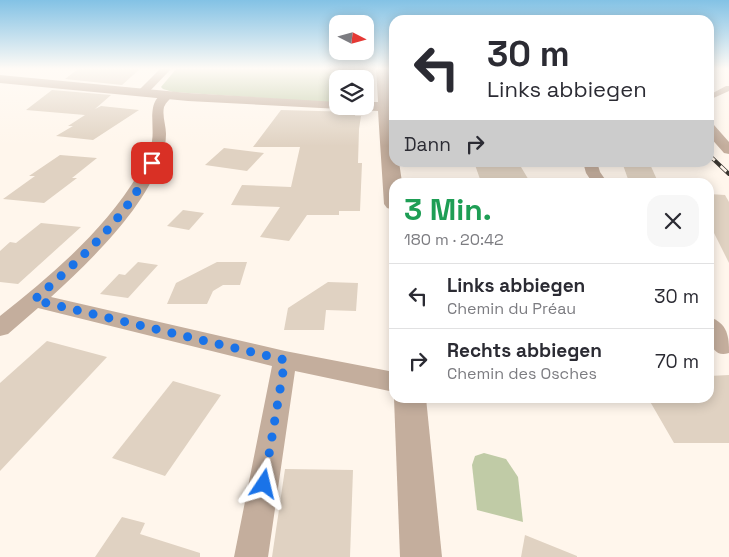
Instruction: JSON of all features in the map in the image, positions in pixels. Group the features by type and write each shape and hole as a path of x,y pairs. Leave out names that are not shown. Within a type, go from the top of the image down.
{"street":[{"path":"155,94 329,105"},
{"path":"0,328 34,300 95,243 130,201 152,163 159,139 158,105 168,95"},
{"path":"374,107 389,107"},
{"path":"714,134 729,150"},
{"path":"591,167 597,178"},
{"path":"34,300 285,360 389,381"},
{"path":"714,332 727,349"},
{"path":"251,557 285,360"},
{"path":"410,403 422,557"}],"green space":[{"path":"203,94 329,94 329,102"},
{"path":"484,453 506,459 518,477 523,522 477,510 472,465 475,456"}],"building":[{"path":"47,94 99,94 111,95 95,109 101,106 139,110 93,140 56,136 73,126 68,126 85,115 26,110"},
{"path":"281,110 329,111 329,115 361,116 358,163 362,163 360,211 339,211 339,215 307,215 289,241 260,237 280,207 231,205 242,185 291,187 300,147 253,147"},
{"path":"224,148 264,153 247,171 205,165"},
{"path":"60,155 97,158 72,178 77,178 44,203 3,199 35,176 29,176"},
{"path":"476,167 521,167 528,178 480,178"},
{"path":"624,167 651,167 656,178 628,178"},
{"path":"714,194 725,195 729,202 729,263 714,233"},
{"path":"183,210 204,213 189,230 167,226"},
{"path":"41,223 81,227 18,284 0,282 0,251 10,242 16,243"},
{"path":"138,262 158,265 128,298 100,294 119,274 125,275"},
{"path":"217,262 247,262 240,285 223,285 213,291 207,304 167,304 176,283"},
{"path":"328,282 358,283 356,311 326,310 324,330 284,330 288,308"},
{"path":"47,341 107,357 0,471 0,383"},
{"path":"729,375 729,443 674,443 651,403 714,403 714,376"},
{"path":"173,381 221,395 165,476 112,458"},
{"path":"285,469 353,470 350,557 272,557"},
{"path":"122,517 145,523 140,534 200,553 200,557 95,557"},
{"path":"525,535 577,556 577,557 521,557"}],"railway":[{"path":"714,160 729,174"}],"route":[{"path":"152,163 130,201 95,243 34,300 285,360 264,484"}]}
